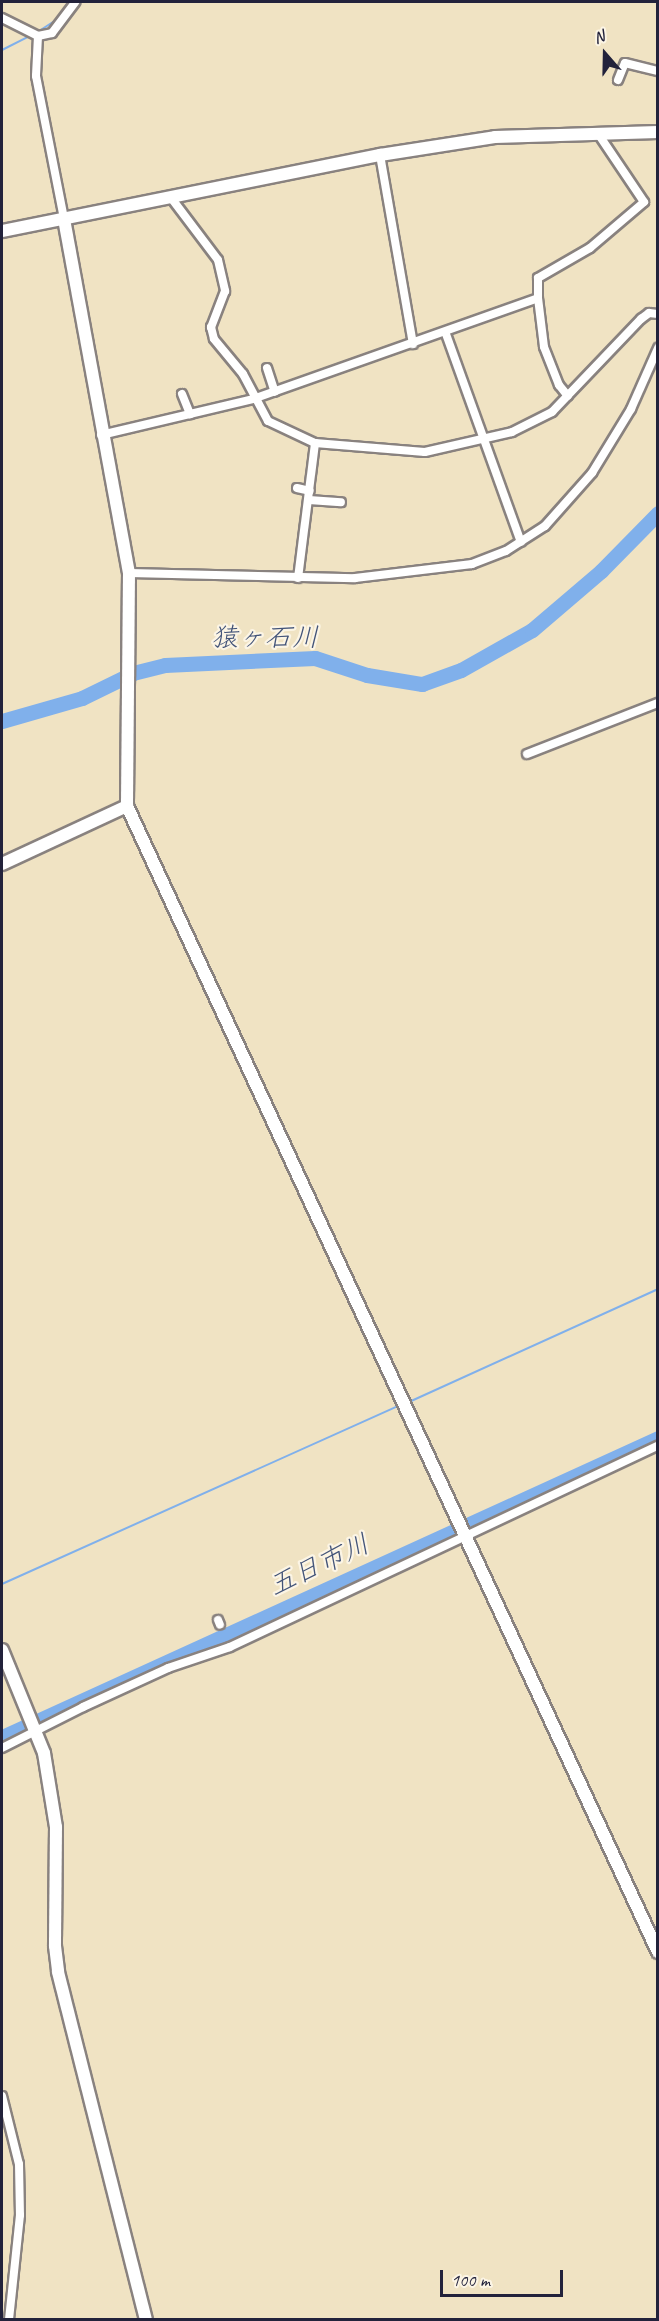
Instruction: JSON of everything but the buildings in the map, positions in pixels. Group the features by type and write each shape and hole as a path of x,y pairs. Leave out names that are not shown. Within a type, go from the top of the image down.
{"street":[{"path":"2,18 38,36 52,33 75,2"},
{"path":"38,36 36,76 64,219 101,435 129,573 127,806 657,1952"},
{"path":"618,80 625,63 657,71"},
{"path":"2,231 172,199 380,155 495,137 657,132"},
{"path":"568,396 559,385 544,347 538,278 590,248 644,202 600,135"},
{"path":"380,155 413,344"},
{"path":"172,199 218,260 225,291 211,327 214,339 243,374 254,399 268,421 315,443 424,452 484,441 538,420 568,396 641,319 649,313 657,314"},
{"path":"101,435 254,399 446,334 538,298"},
{"path":"446,334 521,542"},
{"path":"129,573 354,578 472,564 521,542 545,526 592,473 621,428 657,348"},
{"path":"267,368 275,392"},
{"path":"182,394 190,414"},
{"path":"298,578 315,443"},
{"path":"297,488 310,496 341,502"},
{"path":"527,754 657,703"},
{"path":"2,864 127,806"},
{"path":"2,1748 168,1668 230,1647 657,1446"},
{"path":"2,1650 36,1730 56,1827 54,1946 58,1972 146,2319"},
{"path":"2,2096 19,2164 20,2215 9,2319"}],"waterway":[{"path":"36,33 59,18"},
{"path":"2,50 31,35"},
{"name":"猿ヶ石川","path":"2,721 82,698 133,673 165,665 315,658 367,675 422,684 461,670 532,630 601,571 658,513"},
{"path":"409,1402 658,1289"},
{"path":"2,1584 401,1405"},
{"name":"五日市川","path":"2,1737 658,1438"}]}
